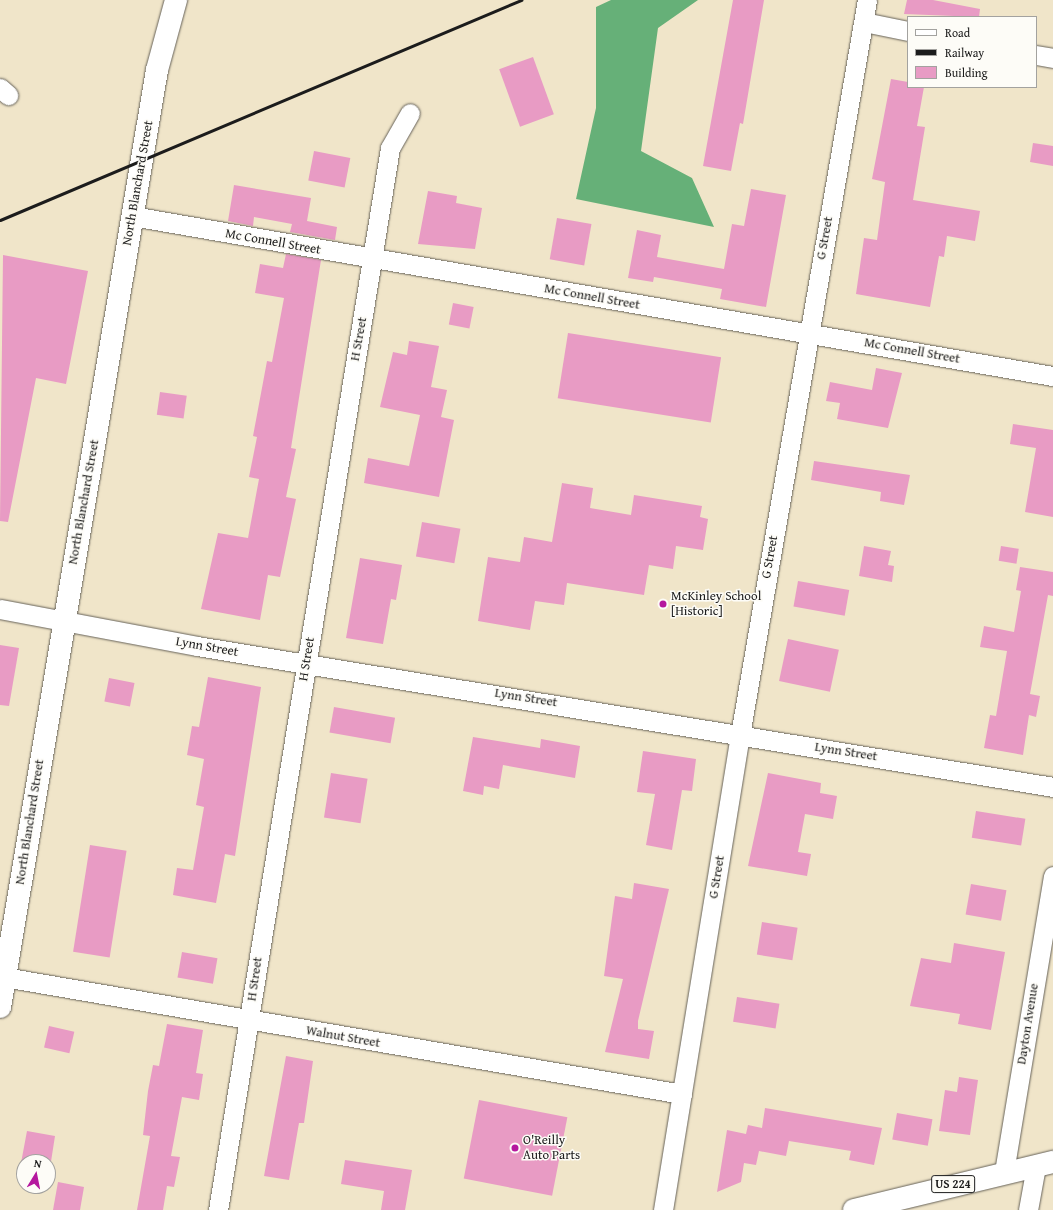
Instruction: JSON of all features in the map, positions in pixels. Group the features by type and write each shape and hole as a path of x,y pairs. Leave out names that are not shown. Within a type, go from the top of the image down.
{"main road":[{"name":"North Blanchard Street","path":"0,1007 157,70 176,0"},
{"name":"US 224","path":"854,1210 1004,1172 1045,1164"}],"street":[{"name":"G Street","path":"663,1210 740,734 867,0"},
{"path":"864,22 907,31"},
{"path":"1037,55 1053,58"},
{"name":"H Street","path":"218,1210 250,1021 390,148 410,113"},
{"name":"Mc Connell Street","path":"132,216 372,260 1053,376"},
{"name":"Lynn Street","path":"0,609 307,664 740,734 1053,787"},
{"name":"Dayton Avenue","path":"1004,1172 1053,876"},
{"name":"Walnut Street","path":"4,977 250,1021 682,1094"},
{"path":"1028,1210 1045,1164"}],"green space":[{"path":"611,0 698,0 658,28 641,151 692,178 714,227 576,199 596,108 596,7"}],"building":[{"path":"733,0 764,0 743,124 740,123 731,171 703,166"},
{"path":"907,0 933,0 980,9 979,16 904,14"},
{"path":"533,57 554,114 520,127 499,69"},
{"path":"891,79 907,82 907,88 924,88 917,126 925,127 913,200 980,211 975,241 947,236 944,257 939,256 930,307 856,294 864,238 877,240 885,182 872,179"},
{"path":"1033,143 1053,146 1053,166 1030,162"},
{"path":"314,151 350,158 345,188 308,180"},
{"path":"234,185 311,198 307,221 337,227 335,240 290,232 292,224 254,217 253,226 228,221"},
{"path":"751,189 786,195 766,307 720,299 722,289 654,277 653,282 628,278 637,230 661,235 657,257 724,269 732,224 744,226"},
{"path":"428,191 457,196 456,203 482,208 475,249 418,244"},
{"path":"557,218 591,224 584,265 550,259"},
{"path":"286,254 321,260 291,448 296,449 286,497 296,499 280,577 268,575 260,620 201,609 218,533 248,538 259,479 249,477 257,437 253,436 267,361 272,362 284,298 255,293 260,264 283,268"},
{"path":"3,255 88,271 66,384 36,378 8,522 0,521"},
{"path":"453,303 474,307 469,329 449,325"},
{"path":"568,333 721,357 711,422 558,398"},
{"path":"409,341 439,346 431,387 447,390 441,417 454,420 439,497 364,483 368,458 409,466 420,415 380,407 393,352 407,355"},
{"path":"876,368 902,373 888,428 837,419 840,403 826,401 830,382 872,390"},
{"path":"160,392 187,396 184,419 157,415"},
{"path":"1013,424 1053,430 1053,517 1025,512 1036,448 1010,444"},
{"path":"814,461 910,475 904,505 880,501 881,492 811,480"},
{"path":"562,483 593,488 590,508 631,515 634,495 702,506 700,517 708,519 703,550 676,546 673,569 649,565 644,595 567,583 564,605 535,601 530,630 478,621 488,557 520,562 524,537 552,542"},
{"path":"422,522 460,529 454,563 416,556"},
{"path":"864,546 891,551 888,565 894,566 892,582 859,576"},
{"path":"1001,546 1019,549 1016,564 999,561"},
{"path":"360,558 402,565 396,600 391,599 383,644 346,638"},
{"path":"1020,567 1053,572 1053,596 1048,595 1030,694 1040,696 1036,717 1029,715 1023,755 984,748 990,715 996,716 1007,651 980,647 984,626 1014,632 1021,591 1016,590"},
{"path":"798,581 849,590 845,616 793,607"},
{"path":"788,639 839,650 830,692 779,681"},
{"path":"0,645 19,648 9,706 0,705"},
{"path":"208,677 261,687 235,856 225,854 216,903 173,895 177,868 193,870 204,807 196,805 204,759 187,755 192,726 199,727"},
{"path":"109,678 135,683 130,707 104,702"},
{"path":"334,707 395,718 391,743 329,733"},
{"path":"473,737 540,748 541,739 580,746 575,778 503,765 499,789 484,786 483,795 463,791"},
{"path":"643,751 696,759 692,791 682,790 672,850 646,845 655,794 637,792"},
{"path":"331,773 368,779 361,823 324,817"},
{"path":"768,773 821,783 820,793 837,796 833,819 805,814 798,852 811,854 807,876 748,866"},
{"path":"976,811 1025,819 1021,845 972,838"},
{"path":"90,845 127,851 110,957 73,952"},
{"path":"634,883 669,889 638,1021 638,1029 654,1031 649,1059 605,1052 623,979 604,976 615,896 632,899"},
{"path":"971,884 1006,890 1001,921 966,915"},
{"path":"762,922 798,928 792,960 757,955"},
{"path":"954,943 1005,952 991,1030 958,1024 960,1014 910,1006 921,958 951,963"},
{"path":"182,952 217,958 213,984 177,978"},
{"path":"737,997 779,1004 776,1028 733,1022"},
{"path":"167,1024 203,1030 196,1073 203,1074 199,1100 182,1097 171,1156 180,1157 174,1187 167,1186 163,1210 137,1210 150,1136 143,1135 148,1091 153,1065 159,1066"},
{"path":"49,1026 74,1032 69,1053 44,1047"},
{"path":"286,1056 313,1061 304,1123 299,1123 289,1180 264,1176"},
{"path":"959,1077 978,1080 970,1135 939,1131 945,1090 957,1092"},
{"name":"O'Reilly Auto Parts","path":"479,1100 567,1117 552,1196 464,1179"},
{"path":"765,1108 882,1128 874,1165 849,1160 851,1151 789,1141 786,1156 759,1151 756,1165 744,1163 741,1182 717,1192 727,1130 746,1134 748,1125 762,1128"},
{"path":"897,1113 932,1119 928,1146 892,1140"},
{"path":"27,1131 55,1136 52,1154 23,1154"},
{"path":"345,1160 412,1170 405,1210 381,1210 384,1191 341,1184"},
{"path":"58,1182 84,1187 80,1210 53,1210"}],"railway":[{"path":"0,220 521,0"}],"place":[{"name":"McKinley School [Historic]","path":"663,604"},
{"name":"O'Reilly Auto Parts","path":"515,1148"}]}
